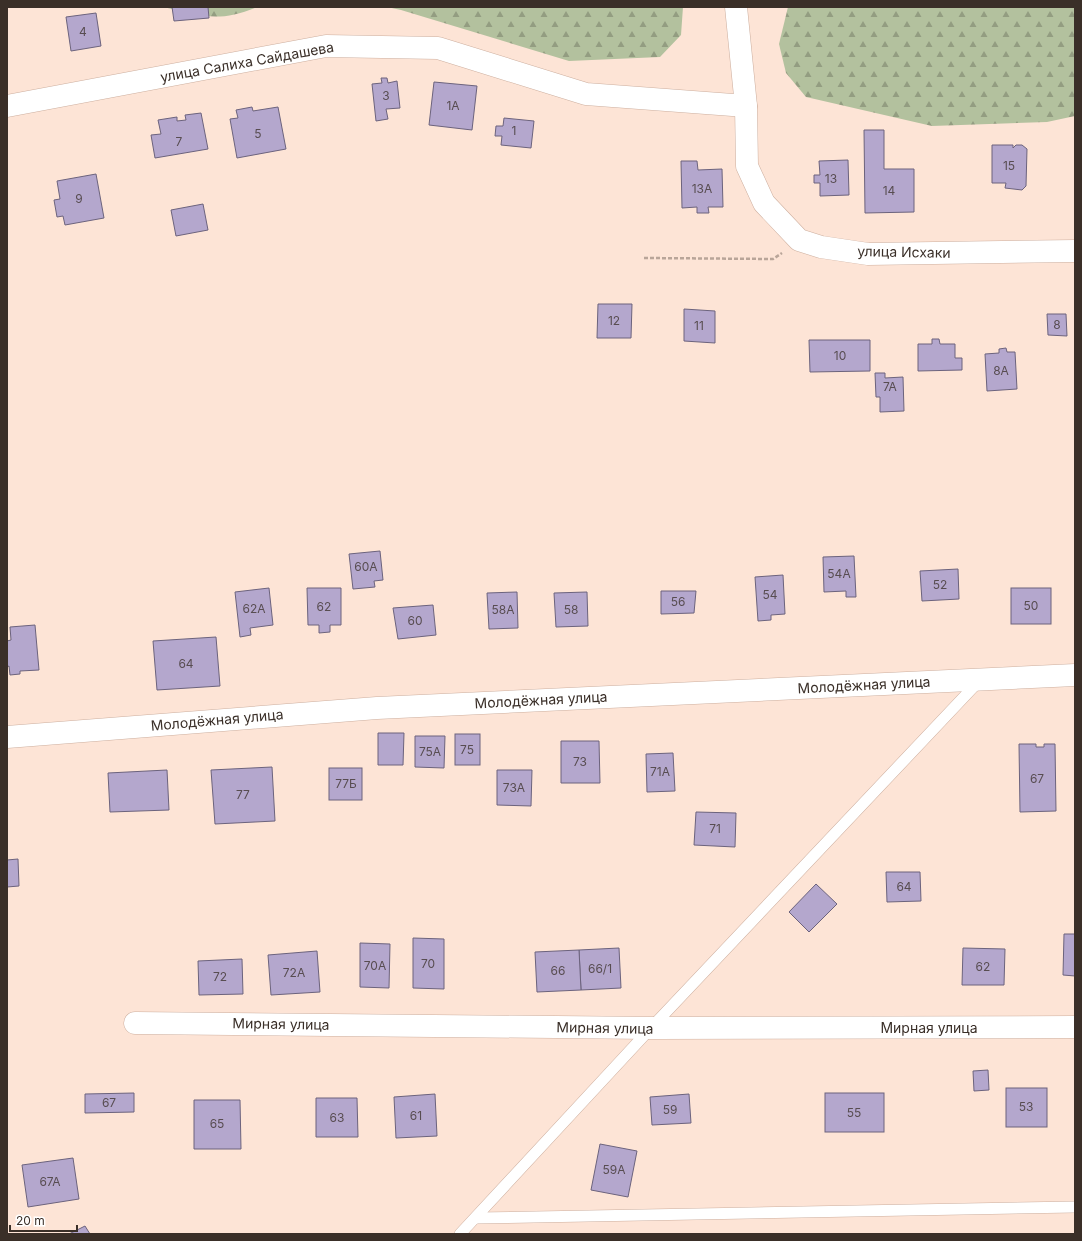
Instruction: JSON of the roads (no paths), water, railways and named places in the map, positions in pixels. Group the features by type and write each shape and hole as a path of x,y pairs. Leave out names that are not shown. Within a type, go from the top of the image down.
{"street":[{"path":"736,7 746,106"},
{"name":"улица Салиха Сайдашева","path":"7,106 326,46 438,48 586,94 746,106"},
{"name":"улица Исхаки","path":"746,106 747,166 764,203 800,240 821,247 868,254 1075,252"},
{"name":"Молодёжная улица","path":"7,737 377,708 1075,675"},
{"name":"Мирная улица","path":"134,1023 651,1028 1075,1027"}],"lane":[{"path":"460,1234 477,1218 651,1028 980,680"},
{"path":"477,1218 1075,1207"}]}
